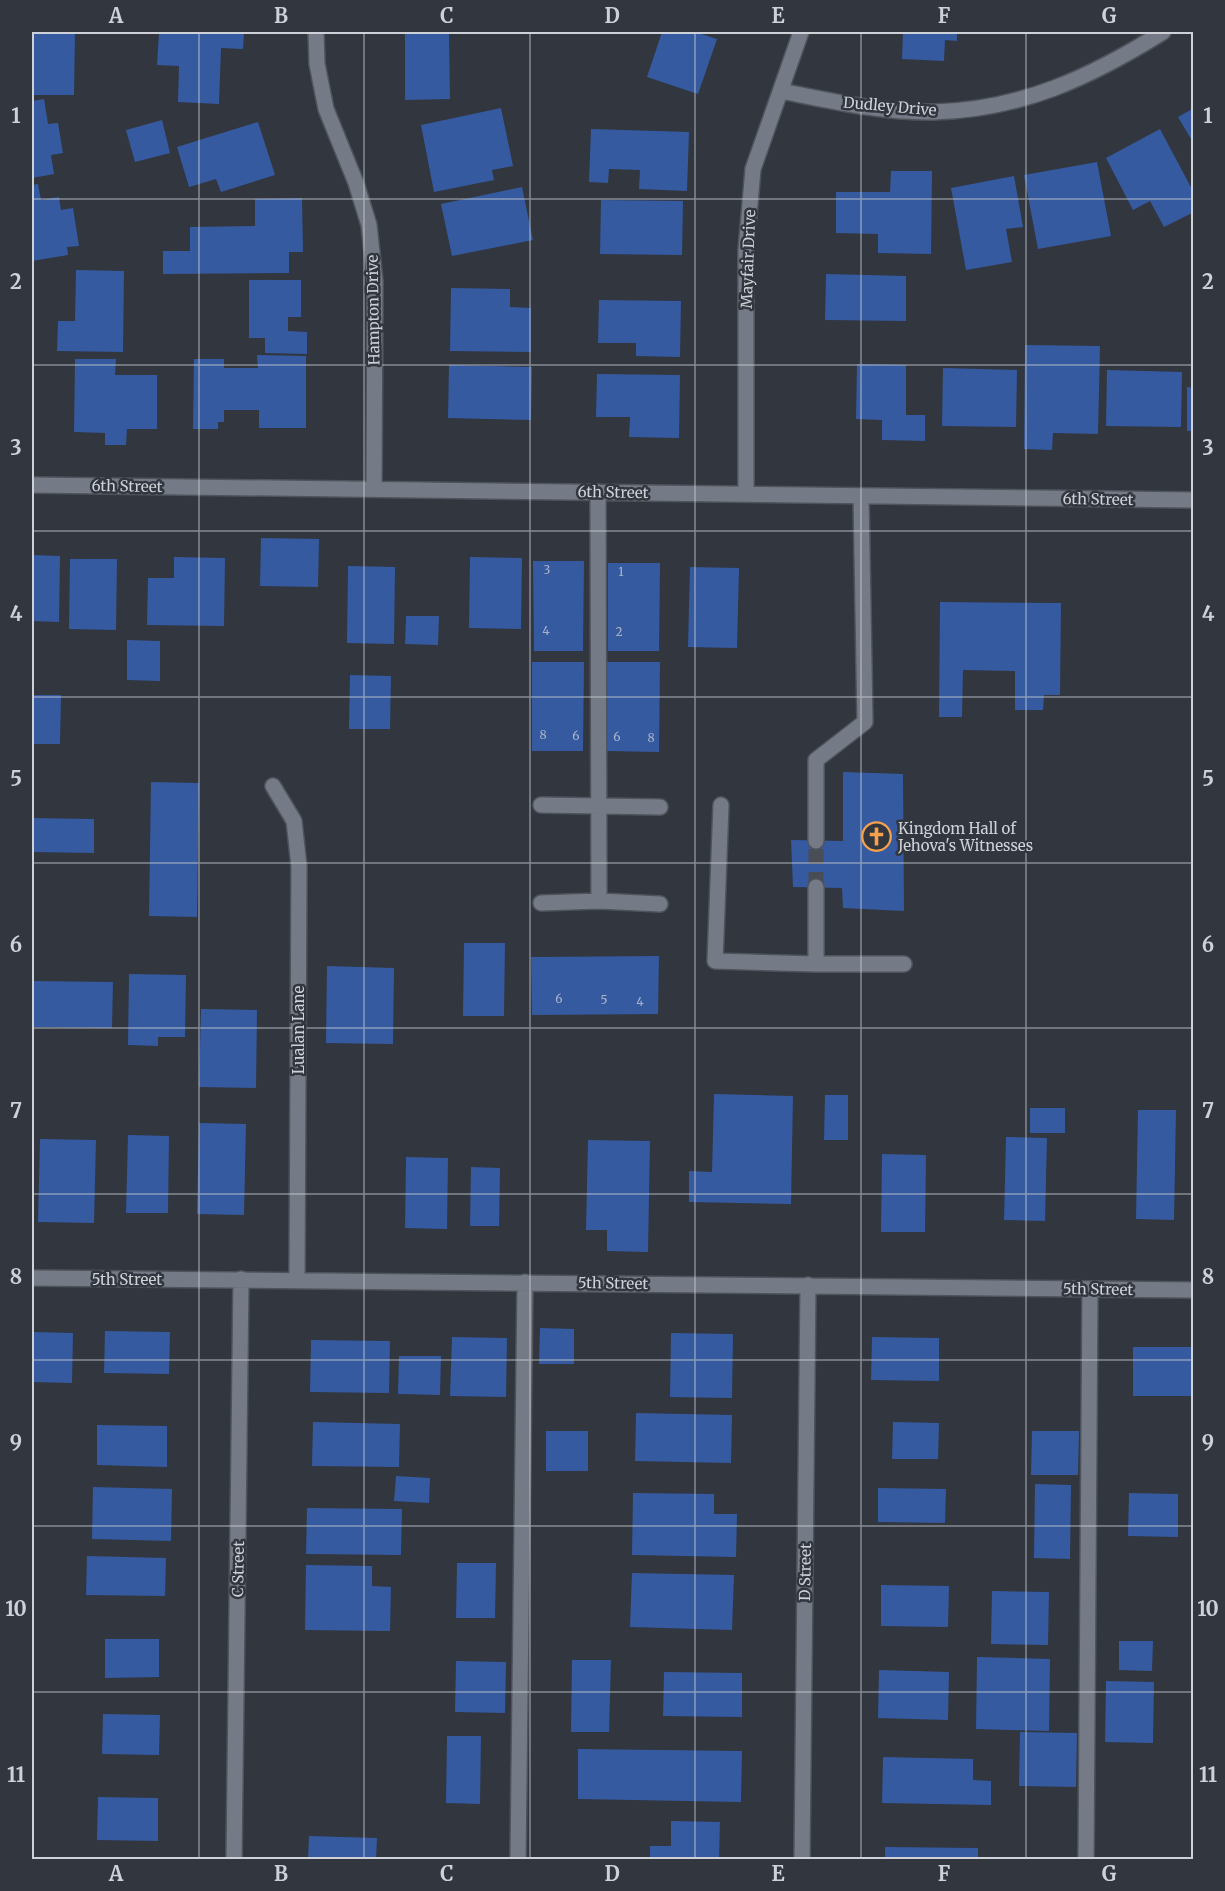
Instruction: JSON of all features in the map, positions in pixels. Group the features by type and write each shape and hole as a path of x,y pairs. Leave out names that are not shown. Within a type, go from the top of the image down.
{"street":[{"name":"Hampton Drive","path":"316,32 317,64 326,109 356,183 369,225 375,281 374,489"},
{"name":"Mayfair Drive","path":"746,494 746,250 753,169 801,32"},
{"name":"Dudley Drive","path":"781,91 861,106 934,112 1003,104 1073,82 1163,32"},
{"name":"6th Street","path":"32,485 1194,500"},
{"path":"598,492 599,902"},
{"path":"816,841 816,760 865,722 861,496"},
{"name":"Lualan Lane","path":"273,786 294,821 299,866 297,1280"},
{"path":"541,805 660,807"},
{"path":"721,805 715,961 904,964"},
{"path":"816,887 816,964"},
{"path":"541,903 660,904"},
{"name":"5th Street","path":"32,1278 1194,1290"},
{"name":"C Street","path":"234,1860 241,1279"},
{"path":"518,1860 525,1282"},
{"name":"D Street","path":"802,1860 808,1285"},
{"path":"1086,1860 1090,1289"}],"building":[{"path":"32,32 75,32 74,95 32,95"},
{"path":"159,32 244,32 243,49 221,48 219,104 178,102 179,66 157,65"},
{"path":"405,32 449,32 450,99 405,100"},
{"path":"662,32 695,32 717,39 698,94 647,77"},
{"path":"903,32 957,32 957,41 945,40 944,61 902,59"},
{"path":"44,99 48,124 58,123 63,153 51,155 54,174 32,178 32,101"},
{"path":"501,108 513,166 492,170 494,180 434,192 421,125"},
{"path":"1194,108 1194,144 1178,117"},
{"path":"162,120 170,153 135,162 126,130"},
{"path":"258,122 275,175 221,192 216,179 189,187 177,147"},
{"path":"591,129 689,132 687,191 639,189 640,170 609,169 608,183 589,182"},
{"path":"1160,129 1194,193 1194,212 1164,227 1150,201 1133,210 1106,158"},
{"path":"1097,162 1111,236 1038,249 1024,175"},
{"path":"891,171 932,171 931,254 878,253 878,234 836,233 836,192 890,192"},
{"path":"1014,176 1023,227 1006,229 1012,262 966,270 951,188"},
{"path":"38,184 41,200 59,197 61,210 73,208 79,246 67,247 68,255 32,261 32,185"},
{"path":"522,187 533,240 452,256 441,204"},
{"path":"302,198 303,252 289,252 289,273 163,274 163,251 190,251 190,227 255,226 255,199"},
{"path":"601,200 683,201 682,255 600,254"},
{"path":"76,270 124,271 123,352 57,351 58,321 75,321"},
{"path":"826,274 906,276 906,321 825,320"},
{"path":"249,280 301,280 301,317 288,317 288,331 307,332 307,354 265,353 265,338 249,338"},
{"path":"451,288 510,289 510,307 531,308 531,352 450,351"},
{"path":"599,300 681,301 680,357 636,356 636,343 598,343"},
{"path":"1025,345 1100,346 1098,434 1053,433 1052,450 1024,449"},
{"path":"257,355 306,356 306,428 259,428 259,410 224,410 224,422 218,422 218,429 193,429 194,359 224,359 224,368 258,368"},
{"path":"75,359 116,359 115,375 157,375 157,429 127,429 126,445 105,445 105,433 74,432"},
{"path":"857,364 906,365 906,415 925,415 925,441 882,440 882,420 856,419"},
{"path":"449,365 532,367 531,420 448,418"},
{"path":"943,368 1017,370 1016,427 942,426"},
{"path":"1107,370 1182,372 1181,427 1106,426"},
{"path":"597,374 680,375 679,438 629,437 630,417 596,417"},
{"path":"1187,387 1194,388 1194,431 1187,431"},
{"path":"261,538 319,539 318,587 260,586"},
{"path":"32,555 60,556 59,622 32,621"},
{"path":"174,557 225,558 224,626 147,625 148,578 174,578"},
{"path":"470,557 522,558 521,629 469,628"},
{"path":"70,559 117,559 116,630 69,629"},
{"path":"533,561 584,561 583,651 534,651"},
{"path":"608,563 660,563 659,651 608,651"},
{"path":"348,566 395,567 394,644 347,643"},
{"path":"690,567 739,568 737,648 688,647"},
{"path":"940,602 1061,603 1060,695 1044,695 1043,710 1015,710 1015,671 963,670 962,717 939,717"},
{"path":"406,616 439,616 438,645 405,644"},
{"path":"127,640 160,641 160,681 127,680"},
{"path":"532,662 584,662 583,751 532,751"},
{"path":"607,662 660,662 659,752 607,751"},
{"path":"350,675 391,676 390,729 349,729"},
{"path":"32,695 61,695 60,744 32,744"},
{"name":"Kingdom Hall of Jehova's Witnesses","path":"843,772 903,774 904,911 843,908 842,888 793,887 791,840 843,841"},
{"path":"151,782 199,783 197,917 149,916"},
{"path":"32,818 94,819 94,853 32,852"},
{"path":"464,943 505,943 504,1016 463,1016"},
{"path":"659,956 658,1014 532,1015 531,957"},
{"path":"327,966 394,968 393,1044 326,1043"},
{"path":"129,974 186,975 185,1037 158,1037 158,1046 128,1045"},
{"path":"32,981 113,982 112,1028 32,1027"},
{"path":"201,1009 257,1010 256,1088 199,1087"},
{"path":"714,1094 793,1096 791,1204 689,1202 689,1171 712,1172"},
{"path":"825,1095 848,1095 848,1140 824,1140"},
{"path":"1030,1108 1065,1108 1065,1133 1030,1133"},
{"path":"1138,1110 1176,1110 1174,1220 1136,1219"},
{"path":"199,1123 246,1124 244,1215 197,1214"},
{"path":"128,1135 169,1136 168,1213 126,1213"},
{"path":"1006,1137 1047,1138 1045,1221 1004,1220"},
{"path":"40,1139 96,1140 94,1223 38,1222"},
{"path":"588,1140 650,1141 648,1252 607,1251 607,1230 586,1230"},
{"path":"882,1154 926,1155 925,1232 881,1232"},
{"path":"406,1157 448,1158 447,1229 405,1228"},
{"path":"471,1167 500,1168 499,1226 470,1226"},
{"path":"540,1328 574,1329 574,1364 539,1364"},
{"path":"105,1331 170,1332 169,1374 104,1373"},
{"path":"32,1332 73,1333 72,1383 32,1382"},
{"path":"671,1333 733,1334 732,1398 670,1397"},
{"path":"452,1337 507,1338 506,1397 450,1396"},
{"path":"872,1337 939,1338 939,1381 871,1380"},
{"path":"311,1340 390,1341 389,1393 310,1392"},
{"path":"1133,1347 1194,1347 1194,1396 1133,1396"},
{"path":"399,1356 441,1356 440,1395 398,1394"},
{"path":"636,1413 732,1415 731,1463 635,1461"},
{"path":"313,1422 400,1424 399,1467 312,1466"},
{"path":"893,1422 939,1423 938,1459 892,1459"},
{"path":"97,1425 167,1426 167,1467 97,1465"},
{"path":"546,1431 588,1431 588,1471 546,1471"},
{"path":"1032,1431 1079,1431 1078,1475 1031,1475"},
{"path":"396,1476 430,1478 429,1503 394,1501"},
{"path":"1035,1484 1071,1485 1070,1559 1034,1558"},
{"path":"93,1487 172,1489 171,1541 92,1539"},
{"path":"878,1488 946,1489 945,1523 878,1522"},
{"path":"633,1493 714,1494 714,1514 737,1514 736,1557 632,1555"},
{"path":"1129,1493 1178,1494 1178,1537 1128,1536"},
{"path":"307,1508 402,1509 401,1555 306,1554"},
{"path":"87,1556 166,1558 165,1596 86,1595"},
{"path":"457,1563 496,1563 495,1618 456,1618"},
{"path":"306,1565 372,1566 372,1586 391,1587 390,1631 305,1630"},
{"path":"632,1573 734,1575 732,1630 630,1627"},
{"path":"881,1585 949,1586 948,1627 881,1626"},
{"path":"992,1591 1049,1592 1048,1645 991,1644"},
{"path":"105,1639 159,1639 159,1677 105,1678"},
{"path":"1119,1641 1153,1641 1152,1671 1119,1670"},
{"path":"977,1657 1050,1659 1049,1731 976,1729"},
{"path":"572,1660 611,1660 609,1732 571,1732"},
{"path":"456,1661 506,1662 505,1713 455,1712"},
{"path":"879,1670 949,1672 948,1720 878,1718"},
{"path":"664,1672 742,1673 742,1717 663,1716"},
{"path":"1106,1681 1154,1682 1153,1743 1105,1742"},
{"path":"103,1714 160,1715 159,1755 102,1754"},
{"path":"1020,1732 1077,1733 1076,1787 1019,1786"},
{"path":"447,1736 481,1736 480,1804 446,1803"},
{"path":"578,1749 742,1751 741,1802 578,1799"},
{"path":"883,1757 973,1759 973,1780 991,1781 991,1805 882,1803"},
{"path":"98,1797 158,1798 158,1841 97,1840"},
{"path":"671,1821 720,1822 719,1860 650,1860 650,1846 671,1846"},
{"path":"309,1836 377,1838 376,1860 308,1860"},
{"path":"885,1847 978,1848 978,1860 885,1860"}],"tunnel":[{"path":"816,841 816,887"}],"place":[{"name":"Kingdom Hall of Jehova's Witnesses","path":"877,837"}]}
